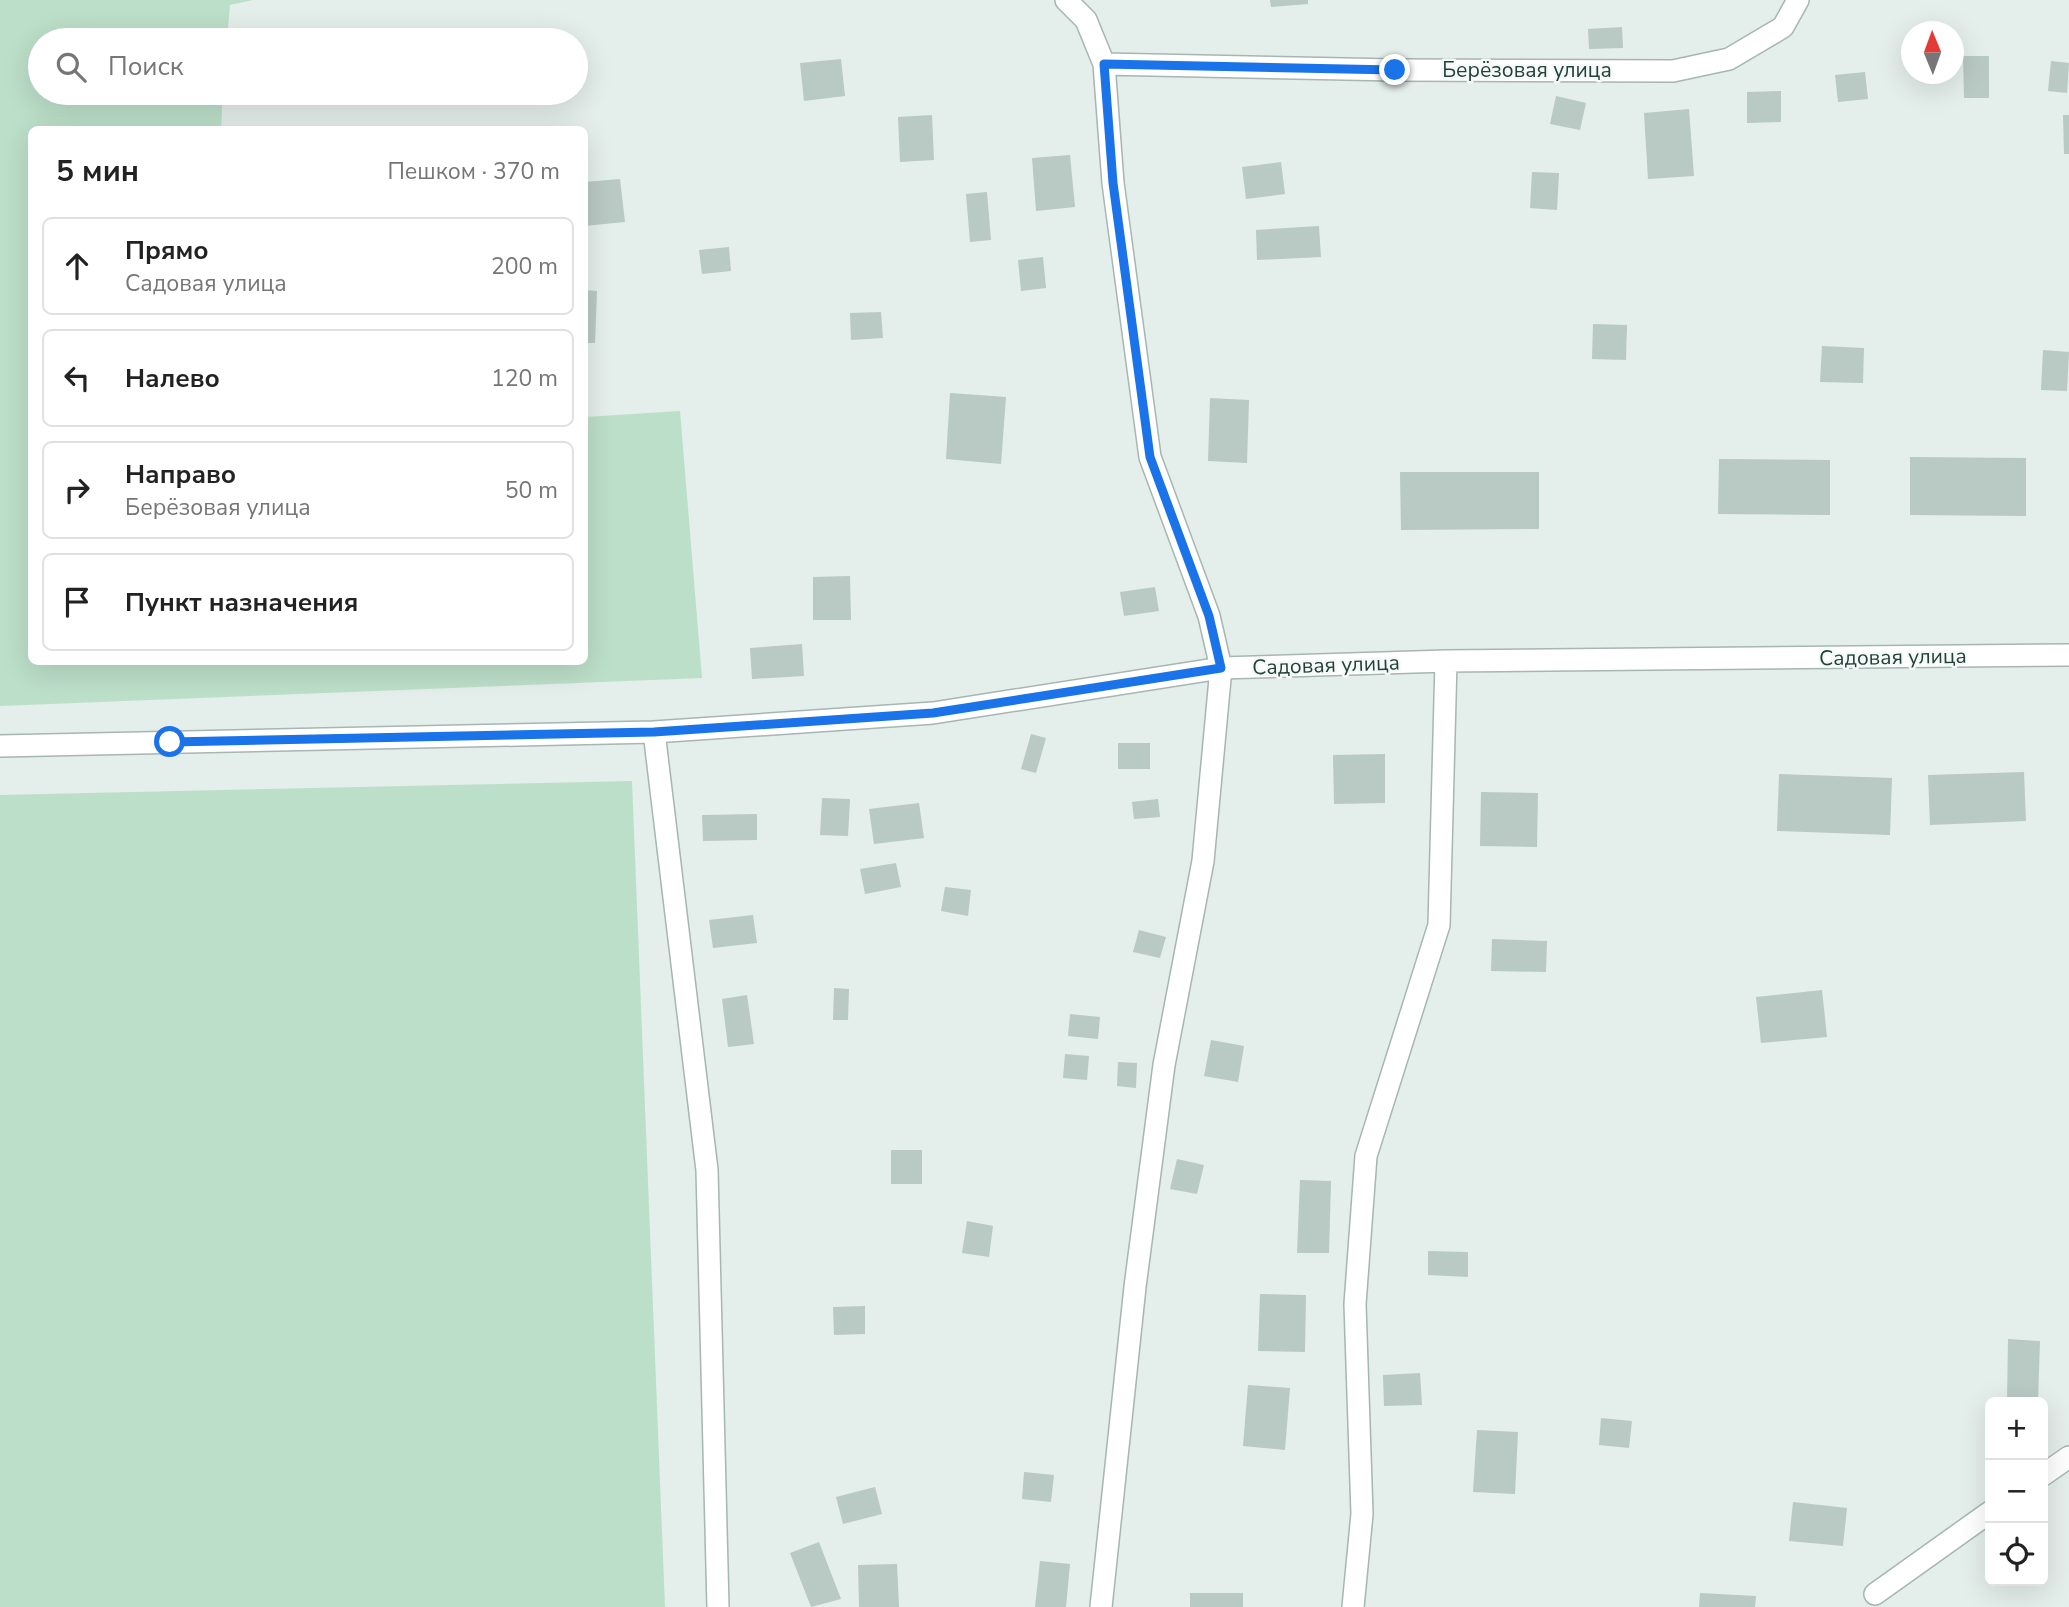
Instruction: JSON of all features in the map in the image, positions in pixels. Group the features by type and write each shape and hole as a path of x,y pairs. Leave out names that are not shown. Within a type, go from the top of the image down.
{"street":[{"path":"1066,0 1086,20 1104,64 1113,183 1150,457 1209,616 1221,668 1203,861 1164,1065 1140,1245 1101,1607"},
{"name":"Берёзовая улица","path":"1104,64 1395,70 1673,71 1729,59 1783,27 1798,0"},
{"name":"Садовая улица","path":"0,746 654,732 933,713 1221,668 1446,661 2069,655"},
{"path":"1353,1607 1362,1514 1355,1304 1366,1156 1439,925 1446,661"},
{"path":"654,732 707,1170 718,1607"},
{"path":"2048,1472 2069,1457"},
{"path":"1875,1594 1985,1516"}],"green space":[{"path":"0,0 253,0 230,5 228,28 28,28 28,105 222,105 221,126 28,126 28,665 588,665 588,417 680,411 702,678 0,706"},
{"path":"632,781 665,1607 0,1607 0,795"}],"building":[{"path":"1270,0 1308,0 1308,4 1271,7"},
{"path":"1622,27 1623,48 1589,49 1588,29"},
{"path":"1964,56 1989,56 1989,98 1964,98"},
{"path":"841,59 845,96 804,101 800,63"},
{"path":"2051,61 2069,63 2067,93 2048,91"},
{"path":"1865,72 1868,99 1838,102 1835,75"},
{"path":"1781,91 1781,122 1747,123 1747,92"},
{"path":"1556,96 1586,103 1580,130 1550,124"},
{"path":"1689,109 1694,176 1648,179 1644,113"},
{"path":"932,115 934,160 900,162 898,117"},
{"path":"2063,115 2069,115 2069,154 2064,154"},
{"path":"1070,155 1075,207 1036,211 1032,158"},
{"path":"1281,162 1285,194 1246,199 1242,167"},
{"path":"1532,172 1559,173 1557,210 1530,208"},
{"path":"620,179 625,222 588,226 588,182"},
{"path":"987,192 991,240 970,242 966,194"},
{"path":"1319,226 1321,257 1257,260 1256,230"},
{"path":"729,247 731,271 702,274 699,250"},
{"path":"1043,257 1046,288 1021,291 1018,260"},
{"path":"588,290 597,291 595,343 588,343"},
{"path":"881,312 883,338 851,340 850,313"},
{"path":"1593,324 1627,325 1626,360 1592,359"},
{"path":"1822,346 1864,348 1863,383 1820,382"},
{"path":"2043,350 2069,352 2067,391 2041,390"},
{"path":"950,393 1006,397 1001,464 946,459"},
{"path":"1210,398 1249,400 1247,463 1208,461"},
{"path":"1910,457 2026,458 2026,516 1910,515"},
{"path":"1719,459 1830,460 1830,515 1718,514"},
{"path":"1400,472 1539,472 1539,529 1401,530"},
{"path":"850,576 851,620 813,620 813,577"},
{"path":"1155,587 1159,611 1124,616 1120,592"},
{"path":"802,644 804,676 752,679 750,648"},
{"path":"1031,734 1046,738 1036,773 1021,769"},
{"path":"1118,743 1150,743 1150,769 1118,769"},
{"path":"1385,754 1385,803 1334,804 1333,755"},
{"path":"2024,772 2026,821 1930,825 1928,775"},
{"path":"1779,774 1892,778 1890,835 1777,831"},
{"path":"1481,792 1538,793 1537,847 1480,846"},
{"path":"822,798 850,799 848,836 820,835"},
{"path":"1158,799 1160,817 1134,819 1132,802"},
{"path":"919,803 924,838 874,844 869,809"},
{"path":"757,814 757,840 703,841 702,815"},
{"path":"896,863 901,887 865,894 860,869"},
{"path":"945,887 971,890 968,916 941,911"},
{"path":"753,915 757,943 713,948 709,920"},
{"path":"1139,930 1166,937 1160,958 1133,952"},
{"path":"1492,939 1547,941 1546,972 1491,971"},
{"path":"834,988 849,989 848,1020 833,1020"},
{"path":"1822,990 1827,1037 1761,1043 1756,997"},
{"path":"747,995 754,1044 728,1047 722,999"},
{"path":"1070,1014 1100,1017 1098,1039 1068,1036"},
{"path":"1211,1040 1244,1046 1238,1082 1204,1076"},
{"path":"1065,1054 1089,1056 1087,1080 1063,1078"},
{"path":"1118,1062 1137,1063 1136,1088 1117,1086"},
{"path":"891,1150 922,1150 922,1184 891,1184"},
{"path":"1177,1159 1204,1165 1197,1194 1170,1189"},
{"path":"1300,1180 1331,1181 1329,1253 1297,1253"},
{"path":"967,1221 993,1226 989,1257 962,1253"},
{"path":"1428,1251 1468,1252 1468,1277 1428,1275"},
{"path":"1260,1294 1306,1295 1305,1352 1258,1351"},
{"path":"865,1306 865,1334 834,1335 833,1307"},
{"path":"2008,1339 2040,1341 2038,1397 2007,1397"},
{"path":"1420,1373 1422,1405 1384,1406 1383,1375"},
{"path":"1248,1385 1290,1388 1285,1450 1243,1446"},
{"path":"1601,1418 1632,1421 1629,1448 1599,1445"},
{"path":"1477,1430 1518,1432 1515,1494 1473,1492"},
{"path":"1024,1472 1054,1475 1051,1502 1022,1499"},
{"path":"875,1487 882,1514 843,1524 836,1497"},
{"path":"1793,1502 1847,1508 1843,1546 1789,1541"},
{"path":"819,1542 841,1599 811,1607 790,1553"},
{"path":"1040,1561 1070,1564 1066,1607 1035,1607"},
{"path":"897,1564 899,1607 859,1607 858,1565"},
{"path":"1190,1593 1243,1593 1243,1607 1190,1607"},
{"path":"1700,1593 1756,1596 1755,1607 1699,1607"}],"route":[{"path":"170,742 654,732 933,713 1221,668 1209,616 1150,457 1113,183 1104,64 1395,70"}]}
